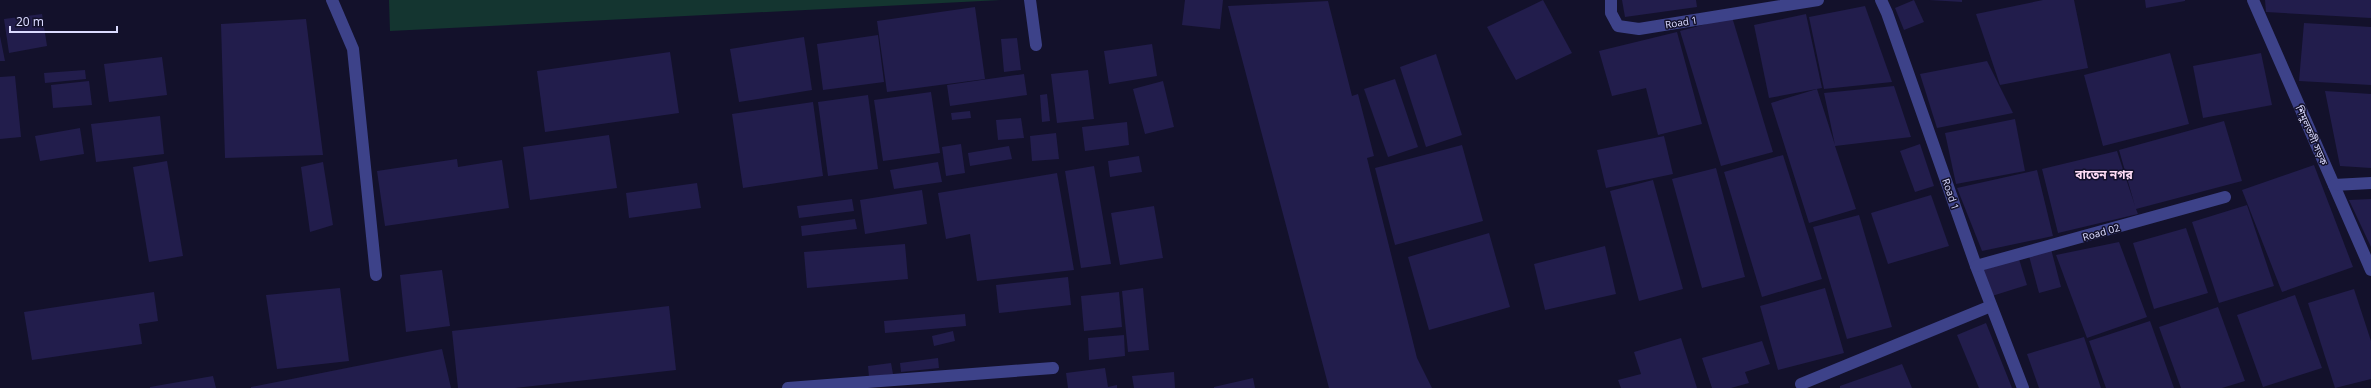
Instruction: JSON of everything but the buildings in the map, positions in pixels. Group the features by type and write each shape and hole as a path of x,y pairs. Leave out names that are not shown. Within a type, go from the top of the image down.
{"street":[{"path":"332,0 353,49 376,275"},
{"path":"1030,0 1036,44"},
{"name":"Road 1","path":"1611,0 1611,13 1618,26 1639,29 1818,0"},
{"name":"Road 1","path":"1880,0 1887,13 1976,266 2023,388"},
{"name":"শিমুলতলী সড়ক","path":"2253,0 2371,270"},
{"path":"2334,185 2371,183"},
{"name":"Road 02","path":"1976,266 2225,197"},
{"path":"1800,384 1991,306"},
{"path":"788,388 1054,368"}],"green space":[{"path":"389,0 1001,0 390,31"}],"district":[{"name":"বাতেন নগর","path":"2104,175"}]}
